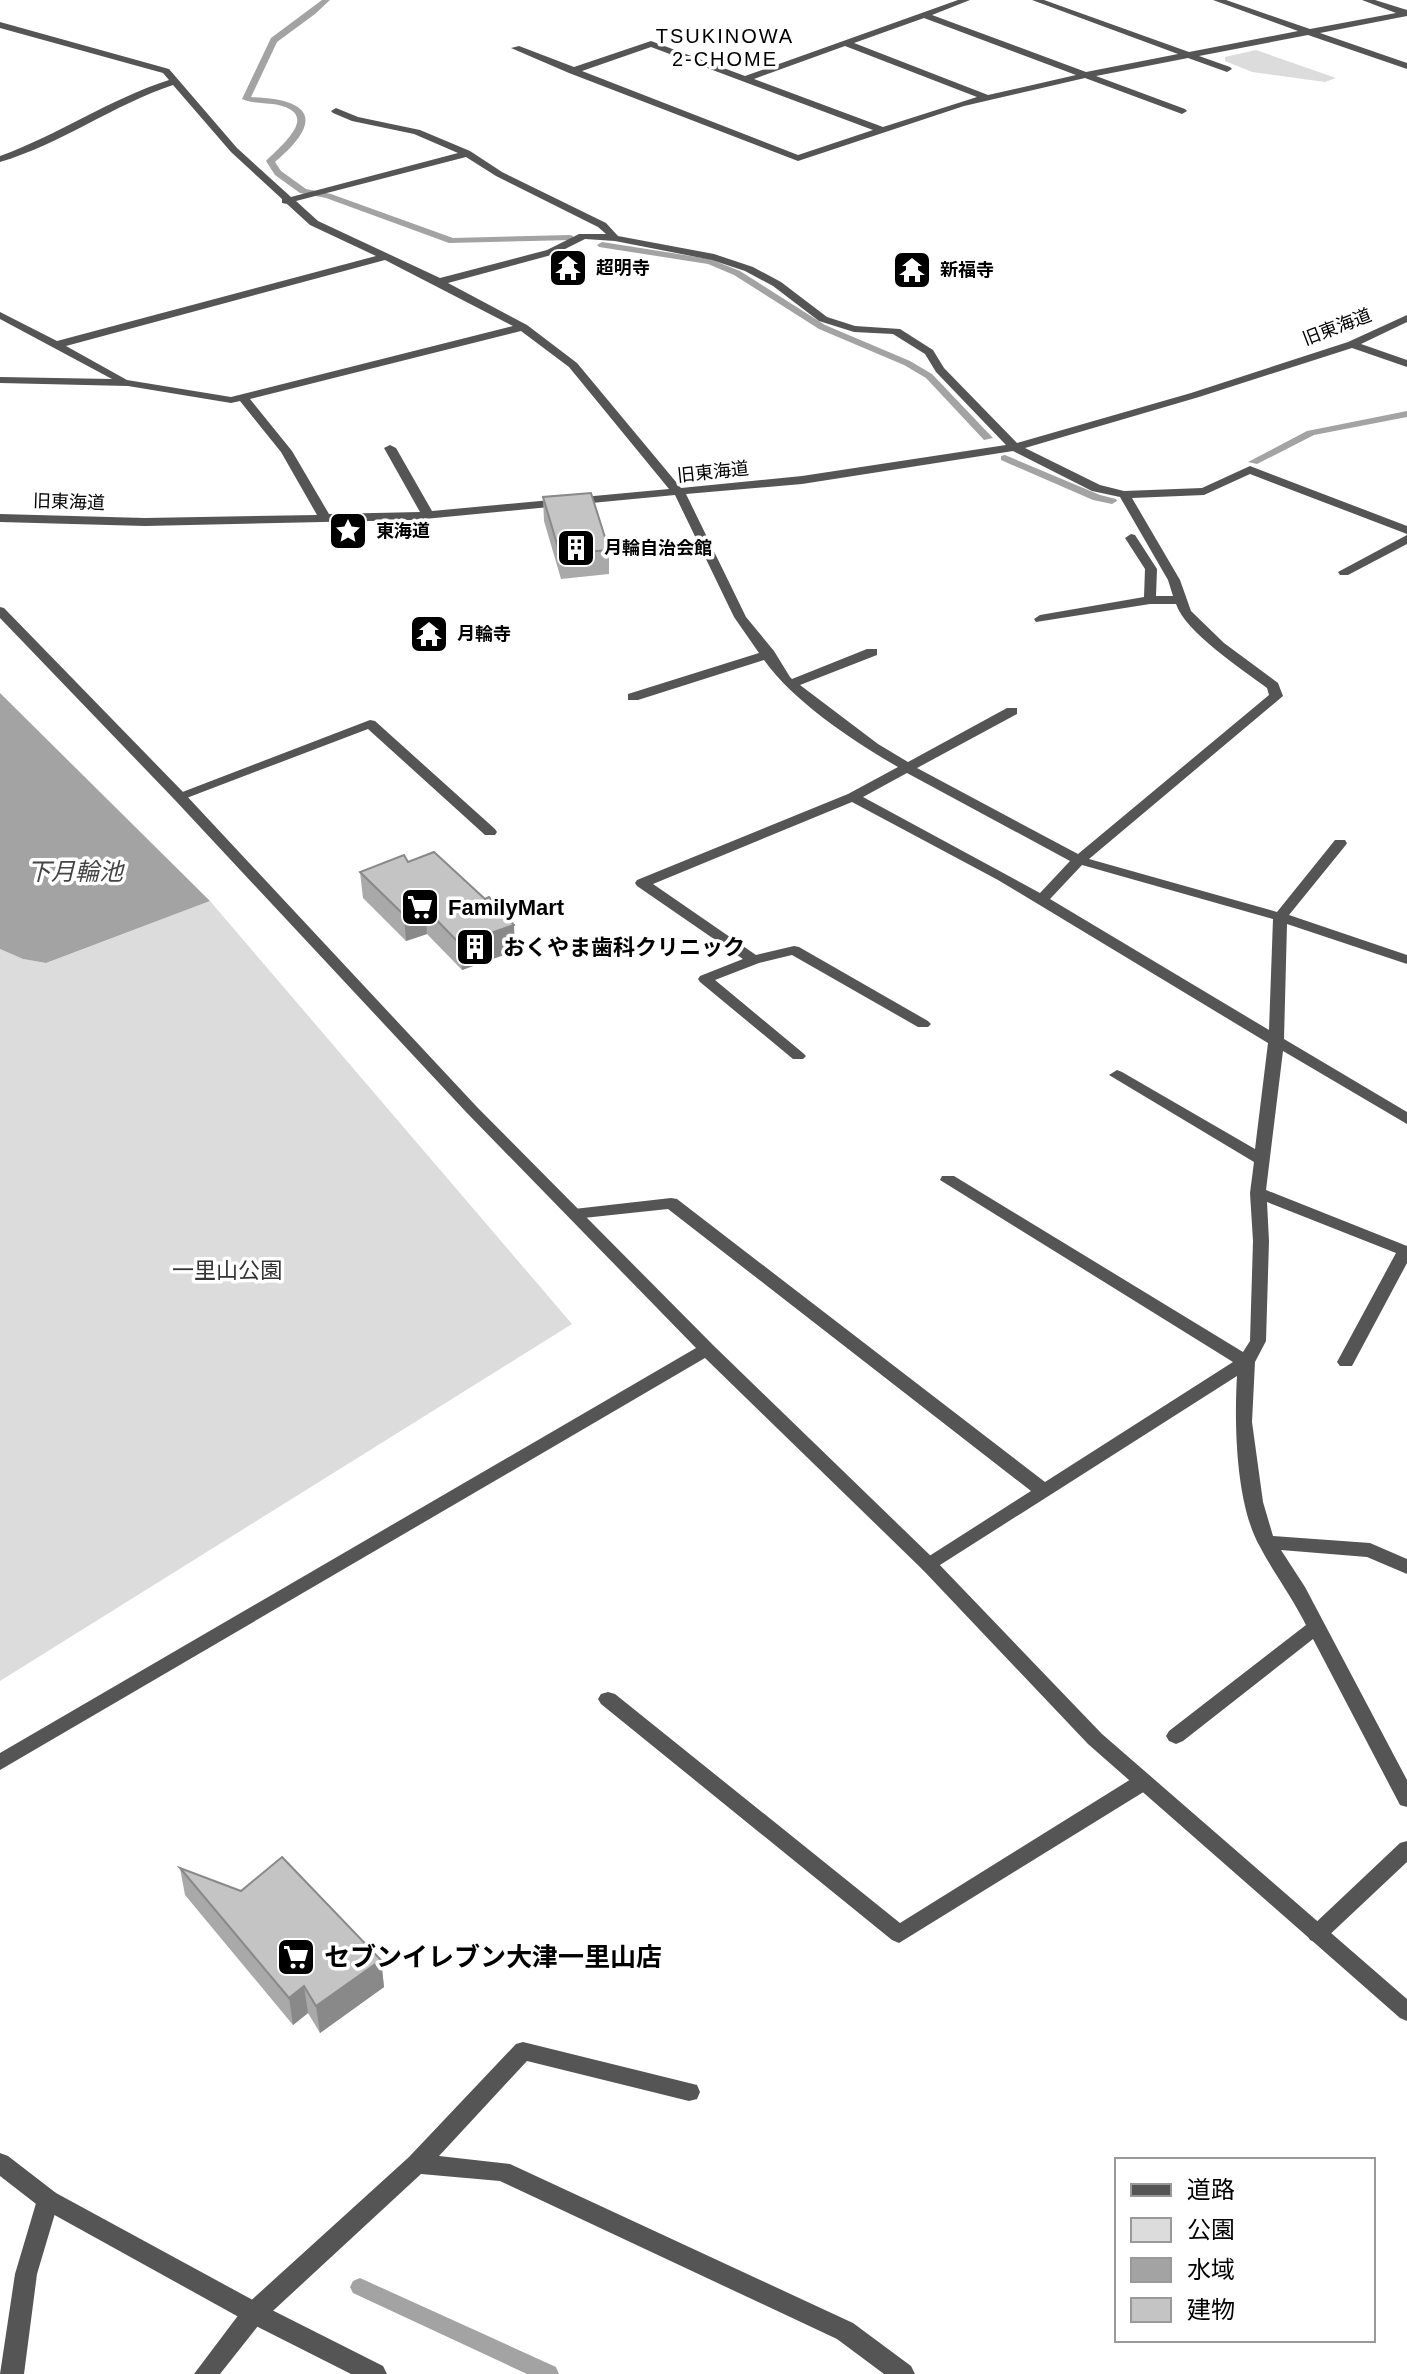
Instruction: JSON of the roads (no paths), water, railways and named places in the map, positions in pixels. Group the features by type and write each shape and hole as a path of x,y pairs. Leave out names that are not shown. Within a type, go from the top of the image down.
{"street":[{"path":"745,79 966,0"},
{"path":"1036,0 1227,69"},
{"path":"1217,0 1407,66"},
{"path":"1232,5 1245,0"},
{"path":"1366,0 1406,13"},
{"path":"516,48 798,158 880,129 987,98 1086,75 1406,13"},
{"path":"924,15 1182,111"},
{"path":"0,25 166,71 234,150 286,201 314,223 439,282 523,327 573,365 680,494 740,617 791,684 873,747 1079,860 1280,917 1407,960"},
{"path":"845,43 987,98"},
{"path":"572,71 651,44 880,129"},
{"path":"0,159 39,145 138,92 173,82"},
{"path":"336,111 355,119 417,132 467,153 499,174 602,225 615,238"},
{"path":"286,201 467,153"},
{"path":"439,282 551,252 583,236 615,238 714,257 749,269 777,284 823,319 854,329 896,331 929,352 940,370 1015,447 1096,488 1124,496 1204,491 1250,470 1407,530"},
{"path":"56,345 385,257"},
{"path":"0,315 128,383"},
{"name":"旧東海道","path":"0,518 145,522 428,515 680,494 802,480 1015,447 1195,395 1352,344 1407,318"},
{"path":"0,380 128,383 231,400 523,327"},
{"path":"1352,344 1407,364"},
{"path":"243,397 286,451 326,519"},
{"path":"390,448 428,515"},
{"path":"1041,900 1079,860 1276,696 1273,686 1219,646 1185,612 1174,580 1124,496"},
{"path":"1131,538 1151,569 1150,600"},
{"path":"1344,572 1407,539"},
{"path":"1040,619 1150,600 1181,600"},
{"path":"0,611 179,796 472,1110 707,1349 929,1565 1095,1739 1407,2012"},
{"path":"791,684 872,652"},
{"path":"633,697 769,654"},
{"path":"754,960 642,883 853,797 1012,711"},
{"path":"179,796 370,724 490,832"},
{"path":"853,797 1041,900 1407,1119"},
{"path":"1340,843 1280,917 1276,1043 1258,1193 1261,1241 1258,1341 1246,1362 1243,1422 1254,1502 1266,1542 1316,1627 1407,1799"},
{"path":"798,1056 705,979 754,960 794,950 923,1024"},
{"path":"1117,1075 1260,1159"},
{"path":"948,1180 1246,1362"},
{"path":"1258,1193 1405,1251 1346,1362"},
{"path":"574,1214 671,1203 1044,1491"},
{"path":"0,1762 707,1349"},
{"path":"929,1565 1246,1362"},
{"path":"1266,1542 1370,1550 1407,1567"},
{"path":"1176,1736 1316,1627"},
{"path":"608,1699 899,1934 1143,1782"},
{"path":"1317,1934 1407,1849"},
{"path":"206,2374 254,2313 417,2164 523,2051 689,2092"},
{"path":"0,2163 48,2200 254,2313 375,2374"},
{"path":"417,2164 502,2171 845,2331 903,2374"},
{"path":"12,2374 26,2274 48,2200"}],"water":[{"name":"下月輪池","path":"0,693 210,901 46,963 23,959 0,949"}],"waterway":[{"path":"326,0 274,40 246,99 286,105 297,110 301,116 299,131 270,161 278,173 303,191 328,196 452,241 570,238"},
{"path":"602,245 710,262 737,273 822,327 907,363 929,376 988,438"},
{"path":"1253,462 1311,433 1407,414"},
{"path":"1005,458 1097,498 1112,501"},
{"path":"360,2287 549,2374"}],"place":[{"name":"超明寺","path":"568,268"},
{"name":"新福寺","path":"912,270"},
{"name":"東海道","path":"348,531"},
{"name":"月輪自治会館","path":"576,548"},
{"name":"月輪寺","path":"429,634"},
{"name":"FamilyMart","path":"420,907"},
{"name":"おくやま歯科クリニック","path":"475,947"},
{"name":"セブンイレブン大津一里山店","path":"296,1957"}],"district":[{"name":"TSUKINOWA 2-CHOME","path":"725,48"}],"park label":[{"name":"一里山公園","path":"227,1270"}]}
